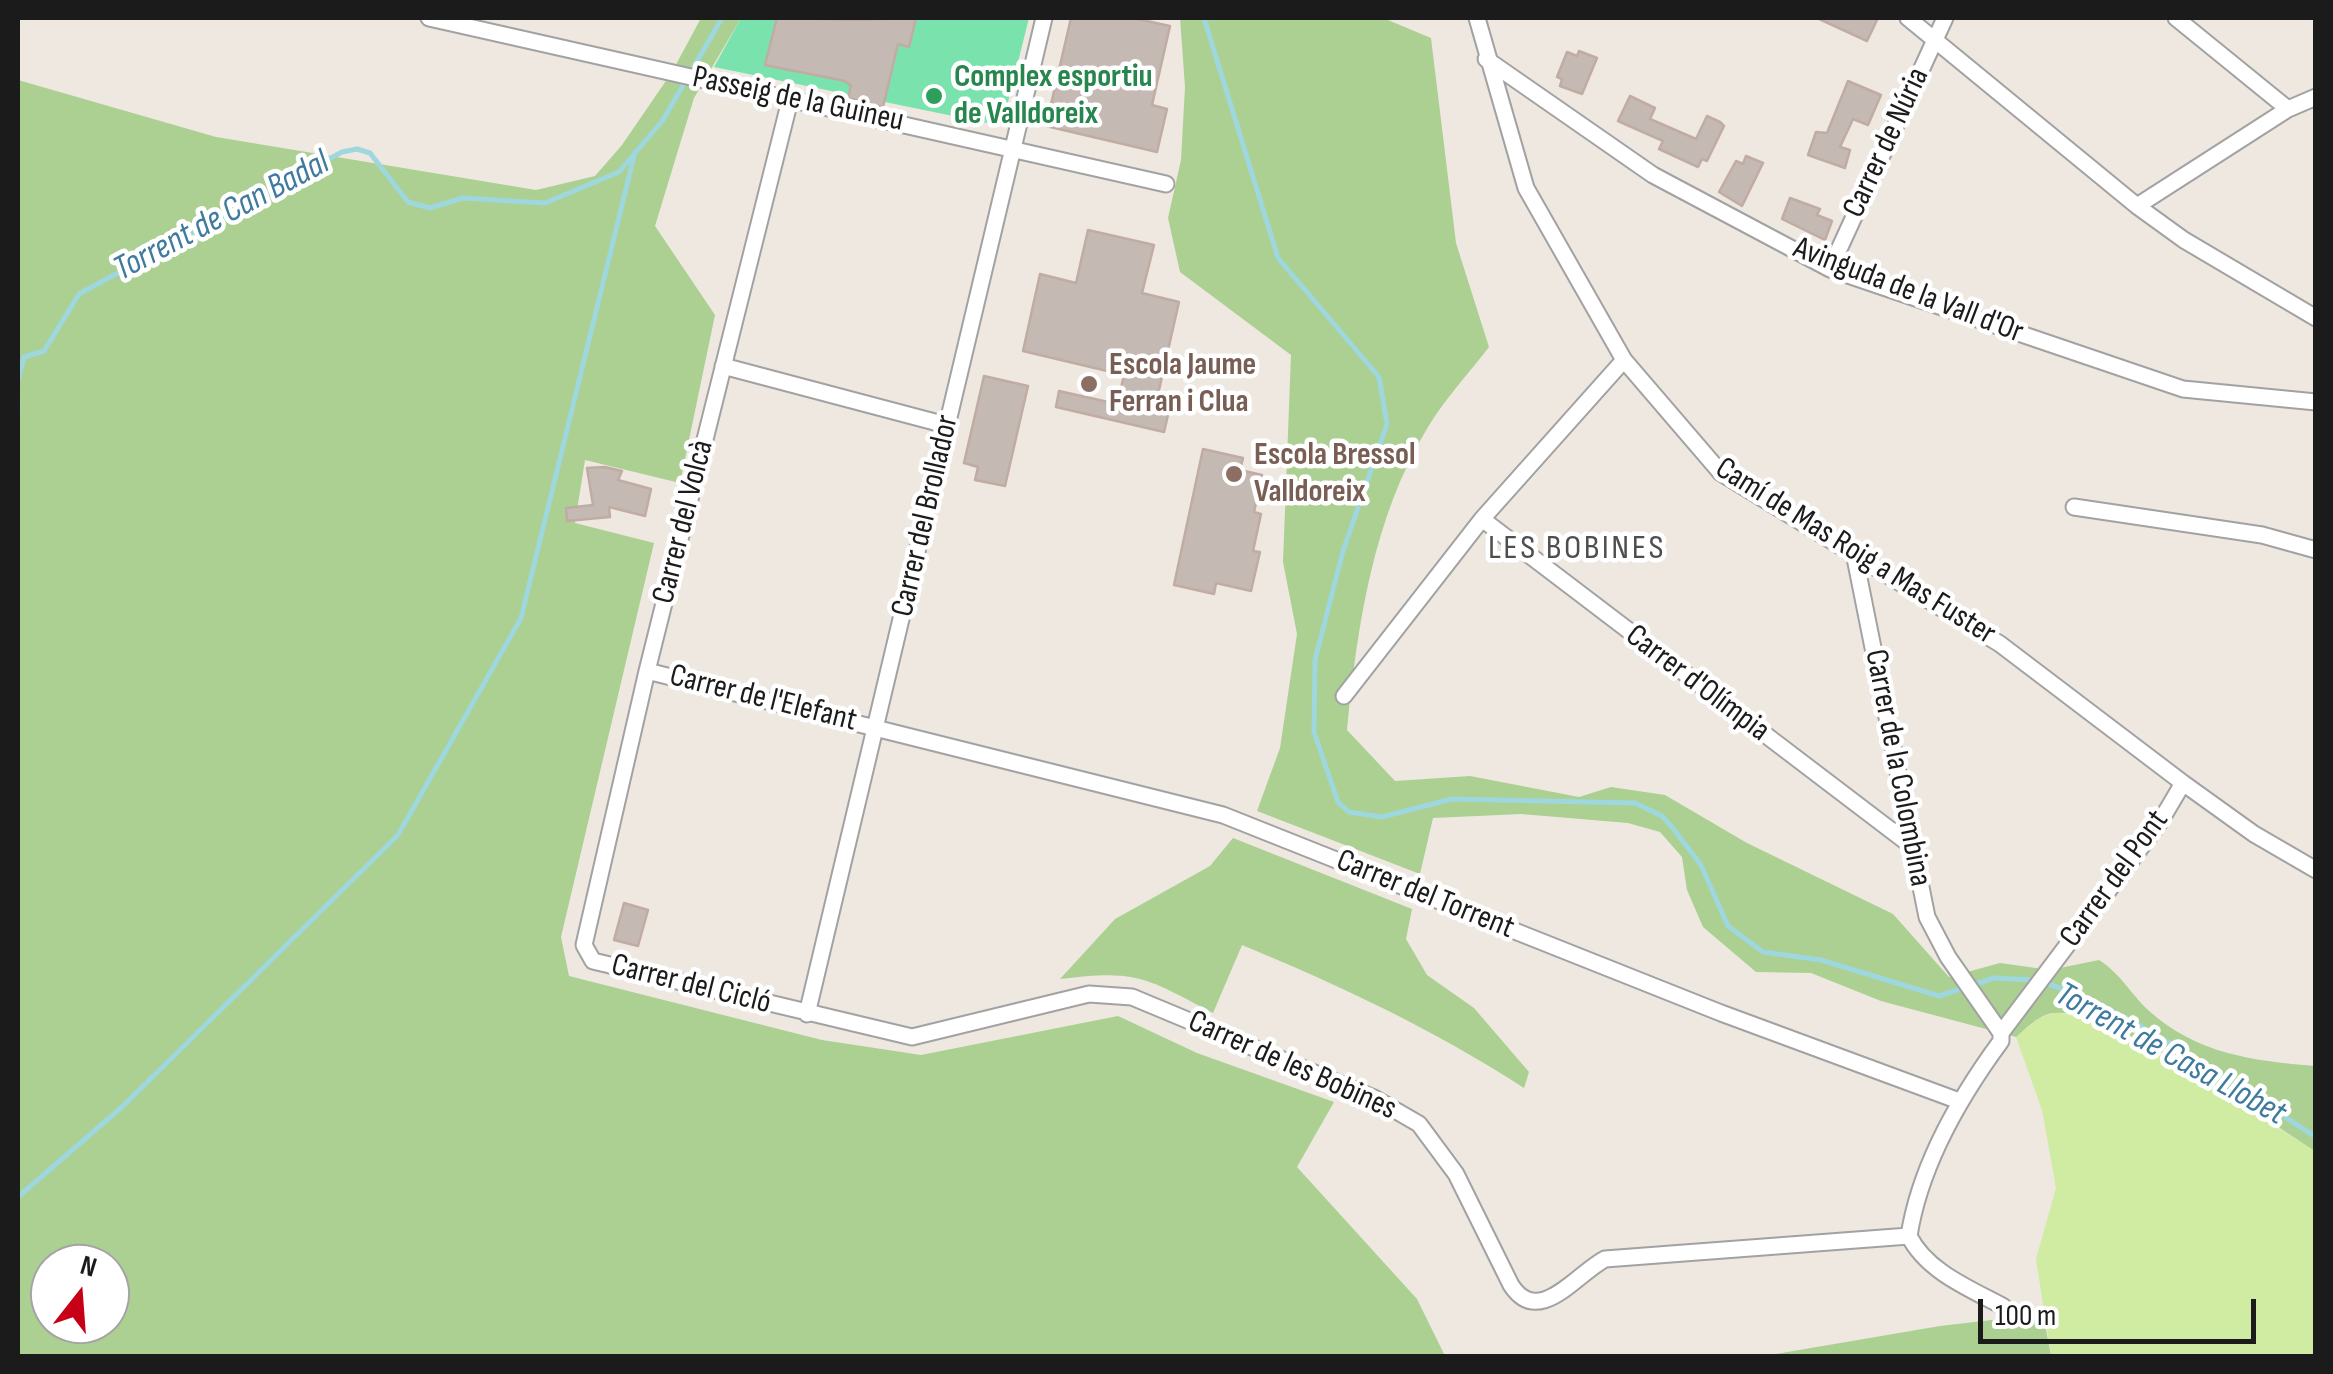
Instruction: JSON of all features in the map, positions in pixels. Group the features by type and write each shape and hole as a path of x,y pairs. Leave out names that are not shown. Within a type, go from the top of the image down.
{"street":[{"name":"Passeig de la Guineu","path":"429,18 1013,146 1166,184"},
{"name":"Carrer del Brollador","path":"807,1014 879,728 946,425 1044,18"},
{"name":"Camí de Mas Roig a Mas Fuster","path":"1477,18 1526,188 1624,360 1721,474 2000,644 2182,783 2254,834 2316,870"},
{"path":"1908,18 2137,206 2184,240 2316,318"},
{"name":"Carrer de Núria","path":"1830,268 1945,18"},
{"path":"2176,18 2288,109"},
{"name":"Avinguda de la Vall d'Or","path":"1486,59 1653,175 1830,268 2183,389 2316,402"},
{"path":"2137,206 2288,109 2316,97"},
{"name":"Carrer del Volcà","path":"584,945 722,366 790,100"},
{"path":"1344,696 1482,519 1624,360"},
{"path":"722,366 946,425"},
{"path":"2074,507 2262,535 2316,550"},
{"name":"Carrer d'Olímpia","path":"1482,519 1913,847"},
{"name":"Carrer de la Colombina","path":"1854,552 1927,917 2002,1033"},
{"name":"Carrer de l'Elefant","path":"648,670 879,728"},
{"name":"Carrer del Torrent","path":"879,728 1223,815 1721,1013 1959,1100"},
{"name":"Carrer del Pont","path":"1909,1236 1922,1190 1959,1100 2002,1033 2160,822 2182,783"},
{"name":"Carrer del Cicló","path":"584,945 593,960 807,1014"},
{"name":"Carrer de les Bobines","path":"807,1014 912,1037 1079,996 1132,996 1374,1098 1419,1124 1456,1174 1511,1285 1520,1298 1532,1303 1558,1296 1586,1269 1605,1259 1909,1236"},
{"path":"1909,1236 1916,1248 1944,1273 2004,1307"}],"green space":[{"path":"701,18 741,18 694,98 655,226 715,315 680,483 585,460 575,523 654,543 561,937 569,976 822,1040 921,1055 1118,1016 1197,1053 1334,1102 1297,1167 1417,1299 1445,1356 18,1356 18,80 216,137 536,190 595,176 622,145 672,72"},
{"name":"Complex esportiu de Valldoreix","path":"741,18 1029,18 1002,126 714,67"},
{"path":"1180,18 1383,18 1431,38 1456,243 1489,347 1449,396 1409,462 1381,535 1371,574 1347,730 1395,781 1470,776 1579,797 1611,787 1665,795 1747,843 1893,914 1949,977 2000,963 2050,970 2099,960 2148,1010 2186,1037 2248,1058 2315,1066 2315,1151 2148,1045 2080,1016 2048,1014 2016,1037 1881,1001 1811,973 1756,972 1703,927 1687,890 1682,857 1660,832 1628,823 1521,814 1433,818 1420,874 1257,811 1280,748 1297,634 1283,562 1291,355 1180,272 1168,218 1181,160 1185,87"},
{"path":"1233,838 1412,909 1406,939 1427,975 1474,1008 1529,1072 1524,1088 1386,1010 1242,945 1213,1013 1141,979 1107,975 1060,979 1115,919 1210,866"},
{"path":"2056,1012 2111,1024 2315,1151 2315,1356 2051,1356 2036,1259 2056,1188 2042,1110 2016,1037 2039,1018"},
{"path":"2043,1314 2051,1356 1764,1356 1940,1326"}],"building":[{"path":"777,18 916,18 909,47 898,44 883,107 848,98 851,86 845,81 765,65"},
{"path":"1071,18 1133,18 1170,26 1152,105 1167,109 1157,152 1046,126"},
{"path":"1817,18 1878,18 1867,41"},
{"path":"1579,51 1597,58 1582,94 1560,86 1562,79 1557,77 1567,52 1577,56"},
{"path":"1848,81 1881,95 1868,125 1853,119 1840,147 1850,150 1845,168 1808,155 1816,132 1827,133"},
{"path":"1630,96 1655,108 1650,119 1696,139 1707,116 1720,122 1724,126 1707,161 1702,159 1698,167 1659,149 1663,141 1618,121"},
{"path":"1746,156 1763,163 1742,206 1719,192 1736,161 1743,164"},
{"path":"1790,198 1820,209 1817,215 1832,221 1825,240 1782,219"},
{"path":"1088,230 1154,245 1142,293 1179,302 1154,412 1168,415 1164,432 1056,407 1059,391 1117,404 1124,375 1023,351 1040,274 1076,283"},
{"path":"984,376 1028,386 1005,486 975,480 978,467 964,463"},
{"path":"1203,449 1243,458 1240,470 1262,475 1254,512 1261,514 1253,551 1260,552 1251,591 1216,583 1214,594 1174,585"},
{"path":"587,468 622,471 618,480 651,489 645,516 609,507 610,517 567,521 566,508 593,505"},
{"path":"624,903 648,910 638,946 614,940"}],"waterway":[{"name":"Torrent de Can Badal","path":"18,380 24,357 44,351 79,294 342,152 357,149 370,153 408,202 430,208 463,198 545,203 619,172 663,120 722,18"},
{"name":"Torrent de Casa Llobet","path":"1204,18 1278,258 1379,377 1387,424 1343,551 1315,660 1314,732 1338,802 1349,812 1382,817 1452,799 1635,803 1662,816 1672,827 1701,865 1728,926 1763,952 1821,960 1939,996 1994,978 2035,980"},
{"path":"18,1197 123,1106 398,835 521,618 635,152"},
{"name":"Torrent de Can Badal","path":"18,401 18,411"},
{"name":"Torrent de Casa Llobet","path":"2045,983 2148,1030 2316,1137"}],"place":[{"name":"Complex esportiu de Valldoreix","path":"934,96"},
{"name":"Escola Jaume Ferran i Clua","path":"1089,384"},
{"name":"Escola Bressol Valldoreix","path":"1234,474"}],"district":[{"name":"LES BOBINES","path":"1577,549"}]}
